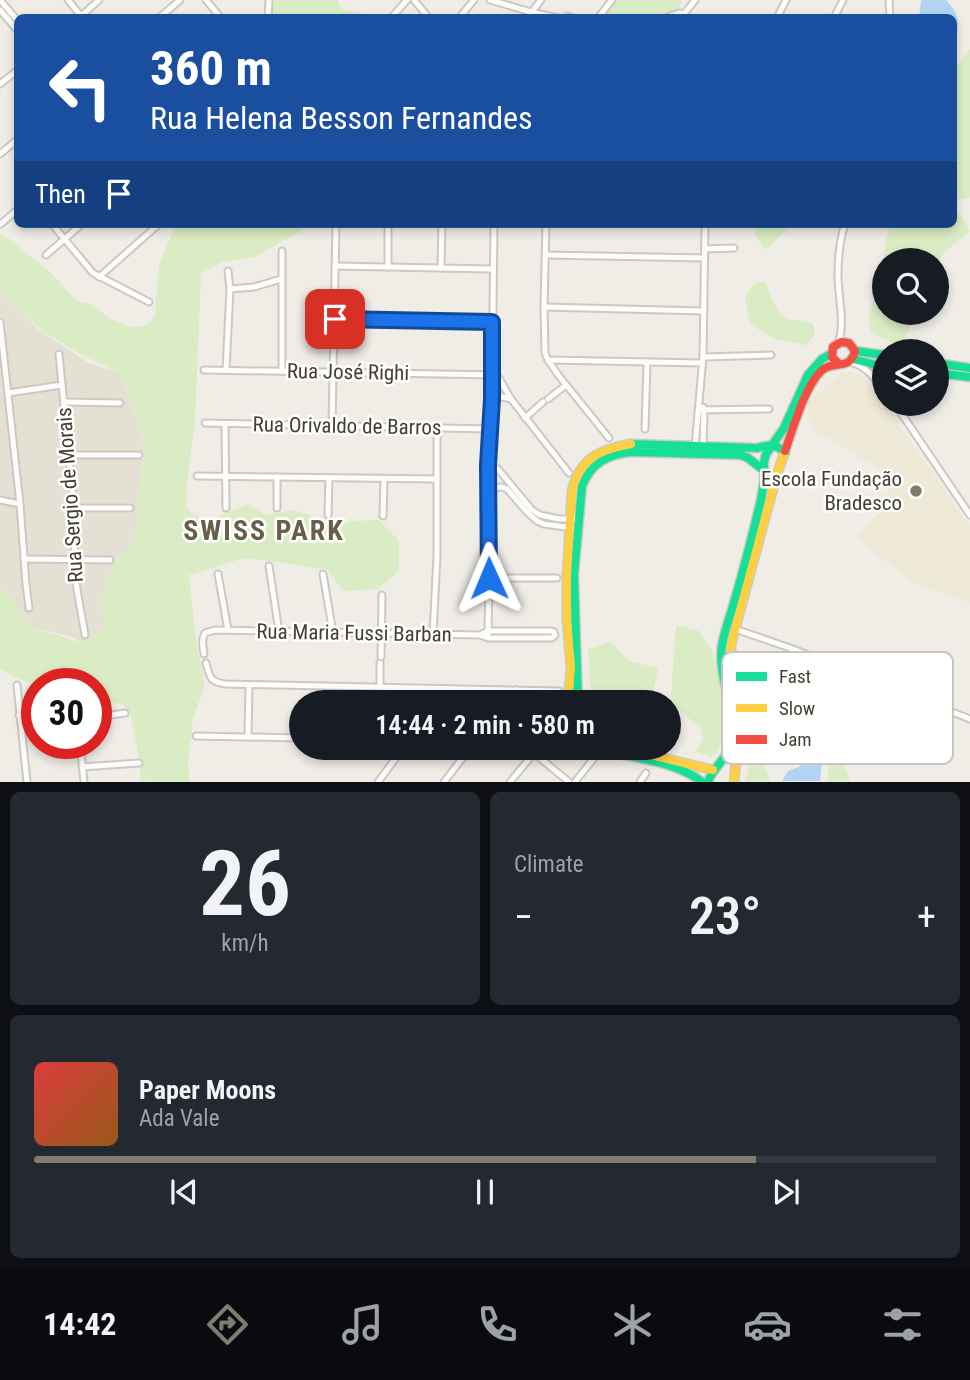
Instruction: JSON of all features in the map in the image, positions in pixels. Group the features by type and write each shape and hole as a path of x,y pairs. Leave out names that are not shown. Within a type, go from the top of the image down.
{"main road":[{"path":"849,359 849,343 839,342 833,346 833,360 849,359 872,356"},
{"path":"722,652 764,485 764,460 770,445 785,426 811,372 822,358 831,354"},
{"path":"730,652 759,536 799,410 821,371 849,359 872,364"},
{"path":"949,365 970,368"},
{"path":"949,375 970,377"},
{"path":"578,690 572,491 575,479 588,460 599,452 618,445 631,444 699,447 770,445 780,446 785,453"},
{"path":"569,690 567,620 574,524 587,474 608,457 632,452 741,455 764,471 777,474"},
{"path":"722,652 722,673"},
{"path":"708,782 712,770 722,758"},
{"path":"643,760 679,768 702,782"},
{"path":"671,760 712,770"},
{"path":"728,764 736,770"},
{"path":"734,782 737,764"}],"street":[{"path":"0,0 14,16"},
{"path":"83,14 99,0"},
{"path":"164,14 180,0"},
{"path":"206,0 218,14"},
{"path":"395,14 407,0"},
{"path":"414,0 426,14"},
{"path":"463,14 474,0"},
{"path":"490,0 526,14"},
{"path":"530,14 541,0"},
{"path":"601,14 612,0"},
{"path":"0,10 14,26"},
{"path":"0,84 14,73"},
{"path":"0,154 14,142"},
{"path":"55,228 99,277 149,302"},
{"path":"46,255 77,228"},
{"path":"99,277 154,228"},
{"path":"332,425 336,228"},
{"path":"441,268 442,228"},
{"path":"488,634 488,465 492,399 494,228"},
{"path":"546,228 544,345 548,360 609,438"},
{"path":"699,447 705,228"},
{"path":"839,342 842,330 838,274 844,228"},
{"path":"388,230 388,267"},
{"path":"705,249 734,248"},
{"path":"282,251 282,371"},
{"path":"546,255 705,258"},
{"path":"335,266 492,269"},
{"path":"226,370 230,289 228,271"},
{"path":"230,289 254,287 282,279"},
{"path":"544,307 703,311"},
{"path":"335,319 492,322"},
{"path":"0,326 29,608"},
{"path":"842,330 849,343"},
{"name":"Rua Sergio de Morais","path":"59,354 74,508 75,578 85,635"},
{"path":"548,360 647,362 771,355"},
{"path":"849,359 872,375"},
{"path":"559,376 561,368 569,361"},
{"path":"645,429 647,362"},
{"name":"Rua José Righi","path":"204,370 492,374"},
{"path":"492,374 499,377 511,399 569,473"},
{"path":"8,393 62,385"},
{"path":"525,418 566,385"},
{"path":"492,387 505,388"},
{"path":"492,399 511,399"},
{"path":"64,402 120,403"},
{"path":"701,410 769,409"},
{"path":"903,416 970,515"},
{"name":"Rua Orivaldo de Barros","path":"205,423 490,429"},
{"path":"225,424 226,508"},
{"path":"433,634 437,556 437,428"},
{"path":"69,455 139,456"},
{"path":"488,465 498,469 532,510 546,517 574,524"},
{"path":"197,476 436,479"},
{"path":"277,477 277,508"},
{"path":"328,515 329,478"},
{"path":"383,516 384,479"},
{"path":"489,488 507,489 528,513 544,524 574,524"},
{"path":"0,500 20,504"},
{"path":"74,508 130,508"},
{"path":"24,559 110,560"},
{"path":"269,566 279,632"},
{"path":"204,654 202,641 205,633 228,630 218,574"},
{"path":"323,574 333,633"},
{"path":"489,578 557,578"},
{"path":"380,687 382,595"},
{"path":"735,629 801,652"},
{"name":"Rua Maria Fussi Barban","path":"228,630 488,634"},
{"path":"551,631 555,635 552,638 488,634 551,631"},
{"path":"206,663 211,679 215,682 498,690"},
{"path":"18,685 27,782"},
{"path":"248,737 249,685"},
{"path":"953,712 970,719"},
{"path":"112,715 125,713"},
{"path":"196,736 289,738"},
{"path":"81,759 84,782"},
{"path":"378,782 393,760"},
{"path":"444,782 461,760"},
{"path":"510,782 526,760"},
{"path":"544,760 569,782"},
{"path":"575,782 592,760"},
{"path":"82,766 139,763"},
{"path":"639,782 646,773"}],"shaded area":[{"path":"0,290 39,330 89,363 121,374 144,444 134,544 115,562 106,627 84,643 72,637 27,626 13,599 0,586"},
{"name":"Escola Fundação Bradesco","path":"842,372 863,376 872,387 872,416 893,416 970,527 970,603 912,582 857,538 890,498 883,476 875,466 816,431 808,417 808,403"}],"green space":[{"path":"269,0 338,0 341,9 364,14 268,14"},
{"path":"615,0 682,0 678,10 664,14 607,14"},
{"path":"970,49 970,197 966,199 957,199 957,67"},
{"path":"957,214 970,231 949,248 885,248 890,228 957,228"},
{"path":"176,228 306,228 255,257 220,262 201,274 195,421 186,493 187,509 204,522 249,504 264,515 294,510 339,525 351,521 379,520 399,541 399,571 378,589 344,591 326,569 244,558 189,575 196,641 205,686 193,718 188,760 190,782 139,781 141,767 130,712 122,704 112,703 112,668 21,668 21,680 0,669 0,586 13,599 27,626 83,643 106,627 101,601 115,562 134,544 144,444 121,374 82,355 41,330 0,290 0,234 49,271 77,301 91,304 110,319 131,327 144,326 152,320 159,265"},
{"path":"755,228 788,228 766,250 756,237"},
{"path":"765,281 782,315 814,325 814,336 805,346 775,339 750,324 745,298 753,284"},
{"path":"872,304 872,325 911,325 906,339 880,338 871,331 868,313"},
{"path":"676,625 699,631 712,651 722,689 722,745 713,757 696,752 703,739 701,727 681,712 681,690 671,690"},
{"path":"610,642 630,661 658,668 653,690 591,690 588,649"},
{"path":"750,764 763,764 770,779 769,781 745,781"},
{"path":"829,764 844,764 850,781 827,781"}],"water":[{"path":"921,0 946,0 956,14 919,14"},
{"path":"822,764 820,781 782,781 788,771 801,766"}],"traffic: fast":[{"path":"855,351 872,353"},
{"path":"722,670 722,645 761,500 766,454 784,428 808,375 822,359 831,354"},
{"path":"853,359 872,364"},
{"path":"949,365 970,368"},
{"path":"949,375 970,377"},
{"path":"631,444 757,448 772,446 785,453"},
{"path":"578,690 574,575 582,486 590,471 601,461 632,452 741,455 766,472"},
{"path":"647,760 679,769 702,782"},
{"path":"708,782 722,760"}],"traffic: slow":[{"path":"569,690 571,667 567,575 572,491 580,471 592,457 609,449 631,444"},
{"path":"731,652 785,451"},
{"path":"671,760 713,770"},
{"path":"734,782 736,764"}],"traffic: jam":[{"path":"785,451 809,388 821,371 845,363 853,357 855,351 849,343 841,342 833,347 832,357 839,364"}],"place":[{"name":"Escola Fundação Bradesco","path":"916,491"}],"district":[{"name":"SWISS PARK","path":"264,530"}],"route":[{"path":"335,319 492,322 492,399 488,465 489,578"}]}
